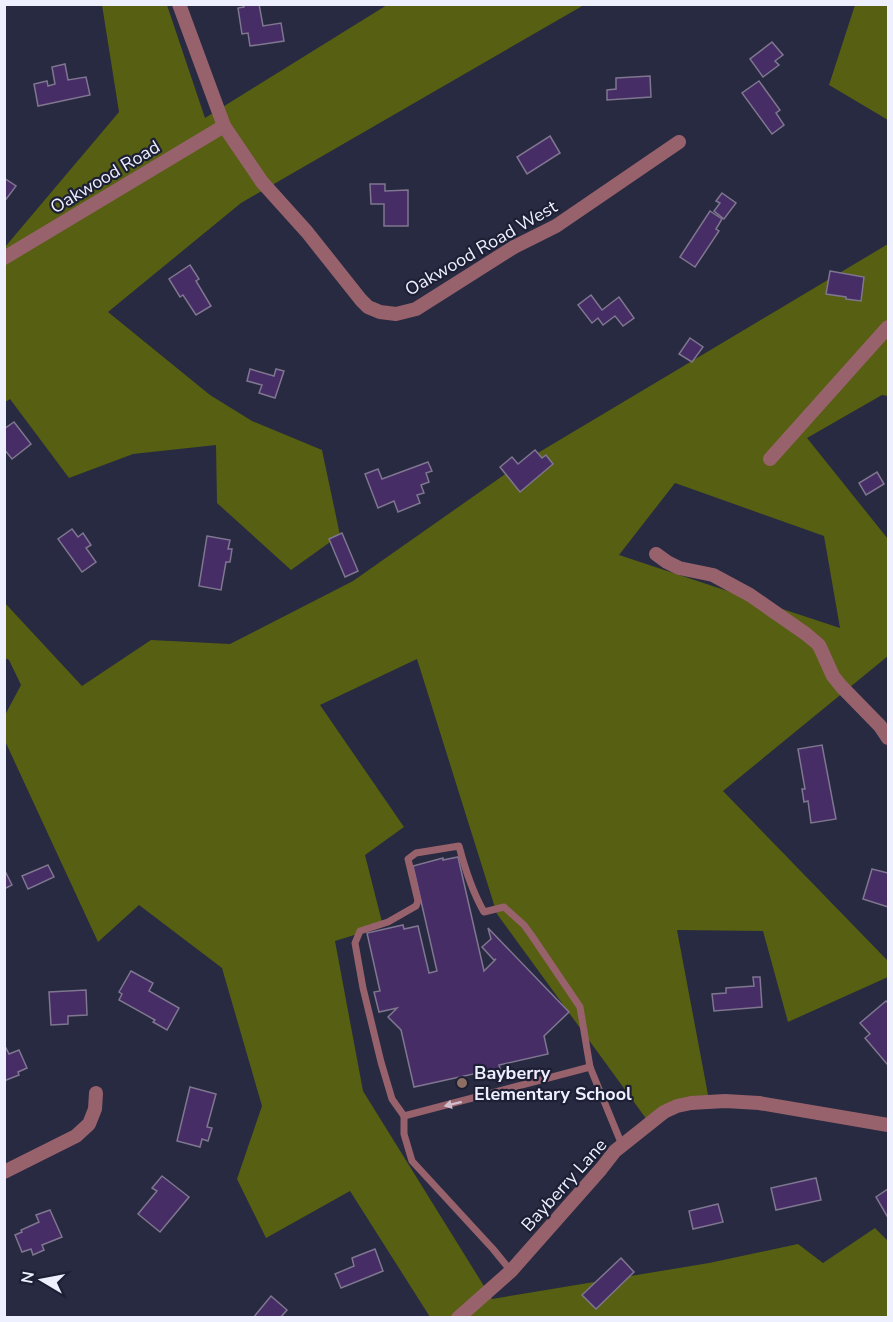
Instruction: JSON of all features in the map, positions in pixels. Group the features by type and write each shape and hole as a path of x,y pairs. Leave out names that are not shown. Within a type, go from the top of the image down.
{"street":[{"name":"Oakwood Road West","path":"179,4 224,126 262,182 307,232 361,300 368,307 380,312 396,314 416,309 514,247 556,226 679,142"},
{"name":"Oakwood Road","path":"4,258 224,126"},
{"path":"770,459 888,327"},
{"path":"656,554 679,568 714,575 750,595 806,634 819,645 833,676 880,726 888,738"},
{"path":"4,1172 76,1136 90,1124 95,1109 96,1093"},
{"name":"Bayberry Lane","path":"458,1317 511,1271 615,1151 664,1112 676,1106 725,1101 759,1103 888,1125"}],"lane":[{"path":"511,1271 412,1161 404,1134 404,1116 392,1099 363,988 355,943 360,931 388,922 416,906 418,901 408,859 416,853 459,846 470,884 484,912 504,907 524,925 580,1007 590,1067 622,1146"},
{"path":"404,1116 590,1067"}],"green space":[{"path":"102,5 167,5 205,118 387,5 584,5 241,203 108,312 210,395 252,421 322,450 340,535 291,570 217,503 216,445 133,454 69,478 10,399 5,402 5,247 119,112"},
{"path":"855,5 888,5 888,120 829,85"},
{"path":"888,244 888,396 882,395 807,438 888,539 888,656 723,791 888,961 888,977 788,1022 763,931 677,930 709,1100 650,1124 497,914 417,659 320,705 404,827 365,855 383,926 335,941 363,1091 492,1299 709,1263 798,1244 823,1263 875,1228 888,1241 888,1317 430,1317 350,1191 266,1238 237,1179 262,1106 222,968 139,905 98,942 5,741 5,715 21,685 9,660 5,658 4,602 82,686 151,640 230,644 353,581 521,463","holes":["675,483 824,536 840,628 619,555"]}],"building":[{"path":"243,4 259,4 263,26 281,23 284,41 250,46 248,33 242,34 238,8 244,7"},
{"path":"772,42 783,55 775,61 779,65 763,77 750,59"},
{"path":"65,64 68,80 86,77 90,95 38,106 34,84 47,81 48,86 55,84 52,67"},
{"path":"650,76 651,97 607,100 607,90 616,89 616,78"},
{"path":"759,81 780,110 776,113 784,125 772,134 742,93"},
{"path":"550,136 560,153 527,174 517,157"},
{"path":"4,178 16,186 4,202"},
{"path":"370,184 385,184 385,191 408,190 408,226 384,226 384,204 371,204"},
{"path":"722,193 736,203 724,219 714,211 720,203 716,201"},
{"path":"710,211 722,219 716,229 719,231 695,267 680,257"},
{"path":"190,265 199,279 196,281 211,306 196,315 183,295 180,297 169,279"},
{"path":"830,271 864,277 861,301 826,294"},
{"path":"591,295 602,310 619,297 634,318 623,326 615,316 603,325 598,318 592,323 578,305"},
{"path":"690,338 703,347 692,362 679,354"},
{"path":"250,369 274,376 276,369 284,371 275,398 259,393 262,385 247,381"},
{"path":"14,422 31,444 12,459 4,449 4,429"},
{"path":"535,450 542,458 546,455 553,464 520,492 500,467 512,457 518,464"},
{"path":"428,462 432,471 426,473 429,482 421,485 424,493 417,495 420,503 398,512 394,501 378,508 365,474 378,469 382,479"},
{"path":"877,472 884,484 866,495 859,483"},
{"path":"72,529 78,537 83,533 91,545 86,548 96,562 82,572 58,539"},
{"path":"342,533 358,571 345,577 329,539"},
{"path":"207,536 230,540 228,549 232,549 230,562 226,562 221,590 199,586"},
{"path":"822,745 836,819 811,823 808,801 804,802 802,789 805,789 798,749"},
{"path":"458,857 484,971 496,959 494,960 482,947 491,939 488,928 569,1012 544,1036 548,1054 499,1065 502,1075 488,1079 482,1072 414,1087 401,1030 388,1017 397,1008 379,1012 374,992 380,991 367,933 403,925 404,929 418,926 429,973 437,971 413,866 443,858 443,860"},
{"path":"48,865 54,877 28,889 22,876"},
{"path":"4,869 12,885 4,889"},
{"path":"872,869 888,873 888,907 863,899"},
{"path":"131,971 153,983 149,991 179,1008 167,1030 153,1022 155,1020 119,1000 122,994 119,992"},
{"path":"753,977 760,977 762,1007 714,1011 712,994 726,993 726,988 754,986"},
{"path":"86,990 87,1015 68,1016 68,1024 51,1025 49,992"},
{"path":"886,1001 888,1003 887,1064 865,1038 870,1034 860,1023"},
{"path":"4,1048 9,1054 19,1050 27,1068 18,1072 19,1075 4,1081"},
{"path":"190,1087 216,1094 207,1127 212,1128 208,1141 202,1139 200,1147 177,1141"},
{"path":"162,1176 189,1197 160,1232 138,1214 157,1191 152,1188"},
{"path":"816,1178 821,1200 776,1210 771,1188"},
{"path":"888,1189 888,1215 887,1216 876,1197"},
{"path":"718,1204 723,1222 693,1229 689,1211"},
{"path":"50,1210 62,1237 42,1245 44,1250 33,1255 31,1249 22,1252 15,1235 39,1222 36,1215"},
{"path":"375,1249 383,1271 341,1288 335,1274 354,1266 352,1258"},
{"path":"621,1258 634,1272 596,1309 582,1295"},
{"path":"271,1296 287,1310 280,1318 253,1318"}],"place":[{"name":"Bayberry Elementary School","path":"462,1083"}]}
